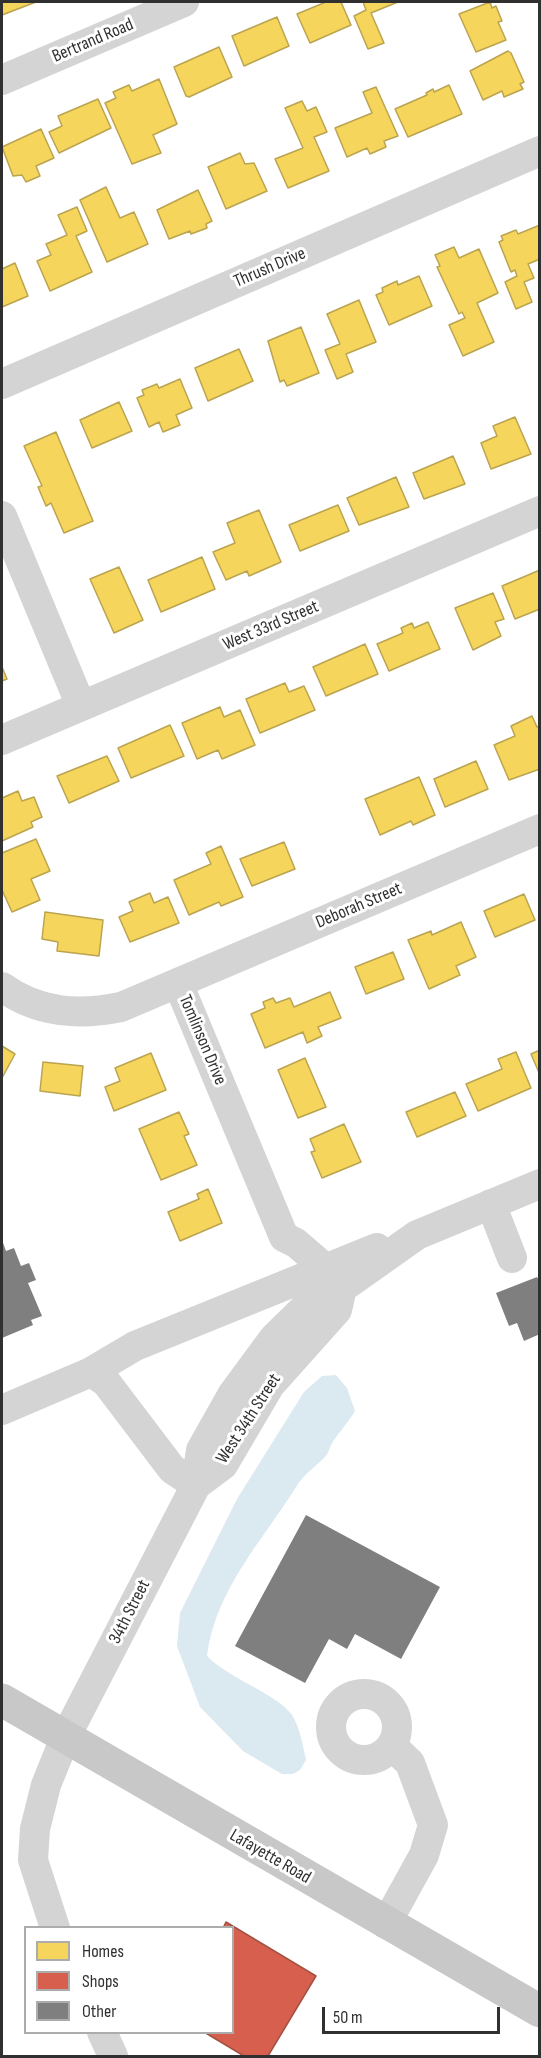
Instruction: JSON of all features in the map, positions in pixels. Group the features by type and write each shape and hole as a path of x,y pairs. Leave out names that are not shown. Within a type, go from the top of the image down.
{"main road":[{"name":"Lafayette Road","path":"2,1700 540,2011"}],"street":[{"name":"Bertrand Road","path":"2,80 184,2"},
{"name":"Thrush Drive","path":"2,384 540,152"},
{"name":"West 33rd Street","path":"2,740 540,511"},
{"path":"2,516 81,706"},
{"name":"Deborah Street","path":"178,982 540,829"},
{"name":"Tomlinson Drive","path":"2,987 33,1005 76,1013 121,1007 178,982 285,1237"},
{"path":"2,1410 91,1372 135,1346 272,1290 334,1278 417,1235 540,1184"},
{"path":"491,1204 512,1258"},
{"path":"272,1290 278,1277 285,1237 296,1243 334,1278"},
{"name":"West 34th Street","path":"196,1485 223,1465 270,1385 337,1310 334,1278"},
{"path":"91,1372 106,1382 172,1469 196,1485"},
{"name":"34th Street","path":"54,1926 36,1870 35,1829 46,1785 65,1738 196,1485"},
{"path":"386,1924 424,1855 433,1825 410,1763 392,1746"},
{"path":"103,2034 113,2056"}],"shaded area":[{"path":"336,1375 347,1388 355,1411 326,1456 299,1483 242,1567 220,1609 207,1656 227,1672 275,1700 292,1715 299,1731 306,1760 300,1770 293,1774 282,1774 243,1751 200,1707 177,1646 180,1613 237,1499 304,1392 322,1376"}],"building: Homes":[{"path":"2,2 36,2 2,15"},
{"path":"326,2 341,2 351,25 310,43 297,14"},
{"path":"363,2 398,2 371,13 384,43 368,49 354,16 366,10"},
{"path":"490,2 492,8 496,6 502,21 498,22 506,40 476,52 459,14"},
{"path":"277,17 289,46 244,66 232,36"},
{"path":"219,47 232,77 189,97 186,96 174,67"},
{"path":"508,51 524,82 520,84 523,89 504,97 502,91 483,100 470,71"},
{"path":"159,79 177,124 153,135 161,153 132,164 105,103 116,98 113,92 129,85 132,91"},
{"path":"449,85 462,114 408,137 395,109 427,95 426,93 433,89 434,92"},
{"path":"376,87 398,136 384,141 386,147 370,154 367,148 347,157 335,128 372,113 363,92"},
{"path":"98,99 111,128 59,153 49,132 62,126 58,116"},
{"path":"302,101 307,111 316,107 327,132 314,137 329,171 288,188 275,159 303,148 285,108"},
{"path":"41,129 54,158 36,166 40,176 26,182 22,175 13,176 2,147"},
{"path":"240,153 245,164 254,163 267,191 226,209 208,167"},
{"path":"106,187 120,218 134,212 148,244 107,262 80,200"},
{"path":"198,190 212,221 206,224 207,228 191,234 190,231 169,239 157,210"},
{"path":"77,207 87,231 76,236 92,272 50,291 37,261 51,255 46,244 67,235 58,215"},
{"path":"540,225 540,259 528,264 534,278 524,282 532,302 516,309 505,282 517,276 515,270 511,272 499,242 503,240 501,236 516,230 518,234"},
{"path":"454,247 459,258 479,249 498,293 477,303 494,342 463,356 449,325 465,318 462,312 459,314 437,267 440,266 435,255"},
{"path":"15,263 28,296 2,307 2,269"},
{"path":"419,276 432,306 389,325 376,295 383,292 382,288 397,281 398,285"},
{"path":"359,300 376,342 346,354 353,372 337,379 325,350 340,344 327,314"},
{"path":"301,327 319,373 287,386 284,380 280,382 268,341"},
{"path":"239,349 253,381 208,401 195,368"},
{"path":"180,379 192,408 176,415 180,425 163,432 159,422 149,427 137,398 144,395 142,390 157,384 159,388"},
{"path":"119,402 132,431 92,448 80,420"},
{"path":"515,417 531,454 491,469 481,443 497,436 493,426"},
{"path":"56,432 93,521 64,533 51,503 46,506 38,487 42,486 24,446"},
{"path":"453,456 465,484 424,499 413,473"},
{"path":"396,477 409,507 359,525 347,498"},
{"path":"338,505 349,531 300,551 289,525"},
{"path":"259,510 281,562 249,576 247,571 226,580 213,552 235,543 227,523"},
{"path":"202,557 215,589 161,612 148,580"},
{"path":"119,567 143,620 114,633 90,579"},
{"path":"540,570 540,609 515,619 502,586"},
{"path":"493,593 504,619 495,622 501,636 473,650 455,608"},
{"path":"428,622 440,649 389,671 377,644 403,633 401,628 412,623 414,628"},
{"path":"365,644 378,674 326,696 313,667"},
{"path":"2,667 7,679 2,681"},
{"path":"285,683 289,692 304,686 315,710 260,733 246,699"},
{"path":"220,707 224,717 240,710 255,745 222,759 218,750 197,759 182,723"},
{"path":"532,716 537,727 540,726 540,769 509,780 494,745 515,736 511,726"},
{"path":"170,725 184,756 131,778 118,748"},
{"path":"107,756 119,781 69,803 57,776"},
{"path":"476,761 488,789 445,807 434,779"},
{"path":"419,777 435,815 413,825 411,821 380,835 365,799"},
{"path":"18,791 22,801 34,797 42,817 31,822 33,827 2,841 2,798"},
{"path":"36,839 50,871 31,879 40,900 12,912 2,890 2,853"},
{"path":"284,842 295,869 252,886 240,859"},
{"path":"221,846 243,897 221,906 219,902 189,915 174,880 211,864 206,853"},
{"path":"150,893 154,903 168,897 179,923 130,942 119,917 133,911 129,902"},
{"path":"524,894 535,920 495,937 484,911"},
{"path":"45,912 103,920 99,956 57,951 58,942 42,939"},
{"path":"461,922 476,957 456,966 460,975 429,989 408,940 431,931 432,935"},
{"path":"393,952 404,979 366,994 355,967"},
{"path":"330,992 341,1018 318,1027 322,1036 307,1043 303,1032 265,1048 251,1014 265,1008 263,1002 273,998 276,1003 290,998 294,1007"},
{"path":"2,1046 15,1054 2,1078"},
{"path":"540,1050 540,1075 531,1054"},
{"path":"516,1052 531,1088 478,1111 466,1084 502,1069 498,1059"},
{"path":"151,1053 166,1090 114,1111 105,1087 120,1081 115,1068"},
{"path":"305,1058 326,1107 298,1118 278,1070"},
{"path":"43,1062 83,1066 80,1096 40,1091"},
{"path":"455,1092 466,1116 417,1137 406,1112"},
{"path":"179,1112 189,1134 184,1136 197,1165 161,1180 139,1129"},
{"path":"344,1124 361,1162 322,1178 311,1152 315,1151 310,1139"},
{"path":"208,1189 222,1223 180,1241 168,1212 199,1199 197,1194"}],"building: Shops":[{"path":"234,1927 316,1976 268,2056 244,2056 207,2034 234,2034"}],"building: Other":[{"path":"2,1240 6,1251 14,1248 21,1266 29,1263 36,1280 28,1283 42,1316 31,1320 33,1325 2,1338"},
{"path":"537,1277 540,1282 540,1334 524,1341 517,1323 509,1326 496,1293"},
{"path":"306,1515 440,1587 401,1659 355,1634 347,1649 329,1639 305,1683 235,1646"}]}
